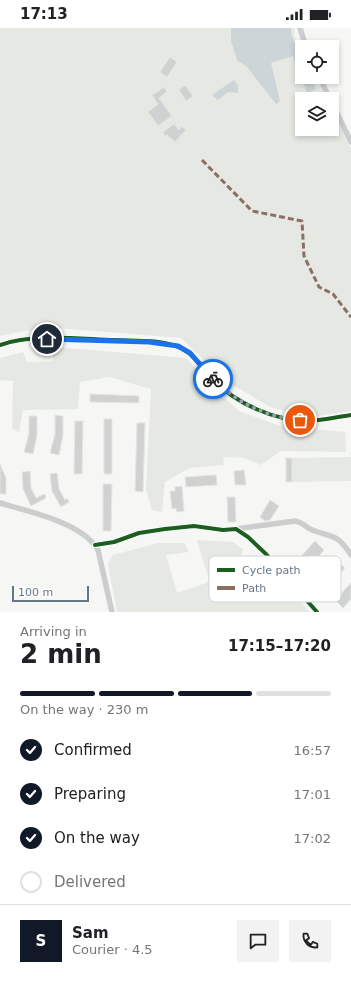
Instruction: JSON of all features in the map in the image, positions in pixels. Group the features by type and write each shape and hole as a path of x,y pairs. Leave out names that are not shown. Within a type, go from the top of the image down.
{"street":[{"path":"300,28 304,40"},
{"path":"339,117 351,142"},
{"path":"0,345 32,339 77,339 149,342 178,346 190,353 225,390 242,402 254,408 291,420 309,421 351,415"},
{"path":"0,503 47,517 83,532 96,545 98,550 112,612"},
{"path":"96,545 114,542 139,533 165,529 194,526 223,530 236,530 295,521 300,522 314,531 330,534 338,538 351,555"},
{"path":"236,530 248,537 268,556"},
{"path":"308,602 317,612"}],"shaded area":[{"path":"0,28 295,28 294,35 296,40 295,40 295,84 318,84 322,92 295,92 295,136 339,136 339,125 351,149 351,411 311,417 270,407 226,381 181,338 45,327 0,336"},
{"path":"231,28 291,28 291,33 295,43 295,61 293,56 271,63 280,101 276,104 247,67 237,60 231,41"},
{"path":"234,80 238,86 238,93 228,92 218,100 212,95"},
{"path":"304,84 314,84 316,89 307,92"},
{"path":"54,347 186,358 214,389 239,411 280,426 345,432 346,452 281,451 261,465 244,458 223,457 224,465 190,468 165,482 162,512 152,510 146,490 151,389 109,377 80,382 78,409 23,410 19,432 12,429 13,381 0,380 0,358 23,352 27,362 53,361"},
{"path":"351,457 351,481 292,482 292,458"},
{"path":"197,540 233,542 243,549 241,556 209,556 209,580"},
{"path":"158,543 185,543 189,552 166,555 177,593 206,583 209,580 209,602 302,602 309,612 117,612 108,564 113,555"}],"building":[{"path":"170,57 177,62 167,77 160,72"},
{"path":"185,85 193,96 186,101 179,90"},
{"path":"164,87 167,92 159,98 172,116 158,126 148,112 158,104 152,95"},
{"path":"174,124 179,130 182,126 186,130 175,142 167,135 165,136 163,132"},
{"path":"90,394 139,396 139,403 90,402"},
{"path":"55,415 63,416 63,435 59,455 50,453 55,434"},
{"path":"29,416 37,416 37,435 33,454 24,452 29,434"},
{"path":"104,419 112,419 112,474 104,474"},
{"path":"75,421 83,421 82,474 74,474"},
{"path":"137,423 145,423 143,492 135,491"},
{"path":"286,458 292,458 292,482 286,482"},
{"path":"0,464 6,478 6,494 0,494"},
{"path":"244,470 246,485 235,485 234,471"},
{"path":"30,471 31,488 36,498 45,494 46,498 31,506 23,489 22,472"},
{"path":"57,473 59,489 65,500 67,498 69,502 61,507 52,491 50,474"},
{"path":"216,475 217,485 186,487 185,477"},
{"path":"103,484 112,484 111,531 103,531"},
{"path":"182,486 184,511 177,512 176,508 172,509 170,491 175,491 175,487"},
{"path":"227,497 235,497 236,522 228,522"},
{"path":"270,500 279,506 270,520 265,521 260,517"},
{"path":"315,541 324,550 319,556 301,556"},
{"path":"341,564 345,568 341,572"},
{"path":"351,583 351,599 343,608 337,602 341,602 341,594"}],"marked path":[{"path":"202,160 252,211 302,221 304,256 319,287 333,294 351,317"}],"cycle path":[{"path":"0,345 13,341 42,338 147,341 171,344 189,353 213,380 233,397 257,410 283,418 309,421 351,415"},
{"path":"95,545 114,542 139,533 194,526 223,530 236,529 248,537 268,556"},
{"path":"308,602 317,612"}],"way so far":[{"path":"213,379 225,390 242,402 254,408 275,416 291,420 300,420"}],"route":[{"path":"47,339 149,342 178,346 190,353 213,379"}]}
